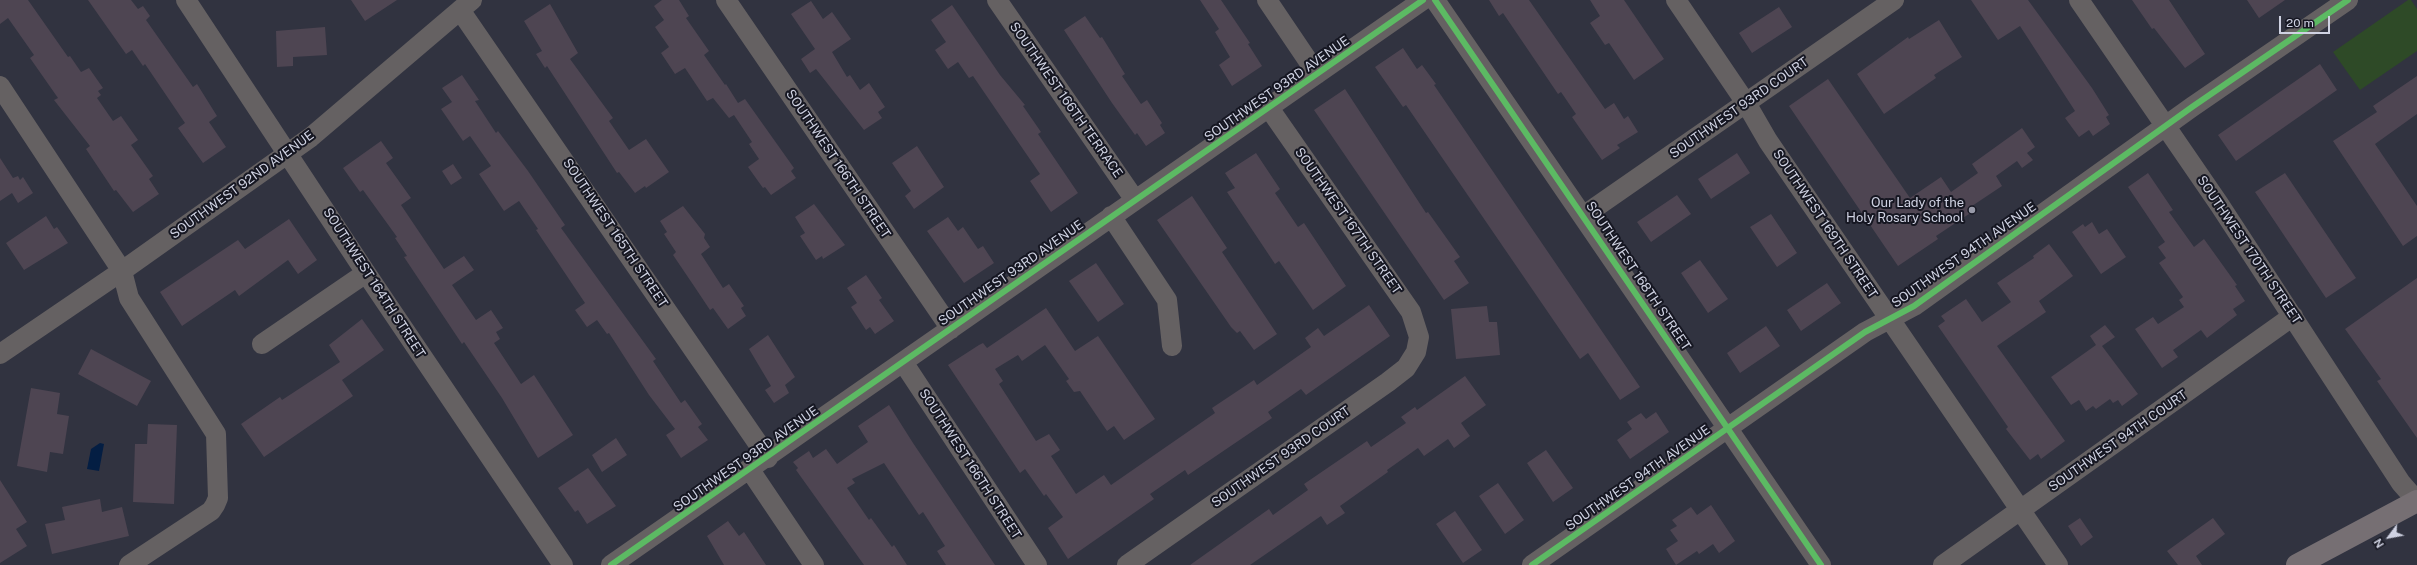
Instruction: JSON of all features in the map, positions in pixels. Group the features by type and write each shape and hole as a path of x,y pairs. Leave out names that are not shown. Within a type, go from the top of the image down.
{"highway":[{"path":"2296,565 2417,501"}],"street":[{"name":"SOUTHWEST 164TH STREET","path":"186,0 366,273 563,565"},
{"name":"SOUTHWEST 166TH STREET","path":"726,0 951,329"},
{"name":"SOUTHWEST 166TH TERRACE","path":"997,0 1135,200"},
{"path":"1267,0 1317,74"},
{"name":"SOUTHWEST 93RD AVENUE","path":"611,565 768,458 1111,216 1423,0"},
{"name":"SOUTHWEST 168TH STREET","path":"1435,0 1729,428 1821,565"},
{"name":"SOUTHWEST 169TH STREET","path":"1676,0 1746,103 1768,141 1889,319 2022,509 2058,565"},
{"name":"SOUTHWEST 93RD COURT","path":"1583,216 1894,0"},
{"name":"SOUTHWEST 170TH STREET","path":"2078,0 2293,316 2399,479 2417,501"},
{"name":"SOUTHWEST 94TH AVENUE","path":"1532,565 1865,332 1914,306 2339,3"},
{"name":"SOUTHWEST 92ND AVENUE","path":"0,354 122,271 311,137 466,5"},
{"name":"SOUTHWEST 165TH STREET","path":"466,5 768,458"},
{"path":"0,86 122,271 130,298 216,434 218,442 218,498 215,505 211,511 129,565"},
{"name":"SOUTHWEST 167TH STREET","path":"1269,108 1411,312 1419,336"},
{"path":"1111,216 1167,300 1172,346"},
{"path":"262,344 366,273"},
{"name":"SOUTHWEST 94TH COURT","path":"1943,565 2293,316"},
{"name":"SOUTHWEST 93RD COURT","path":"1127,565 1398,375 1412,361 1419,336"},
{"name":"SOUTHWEST 166TH STREET","path":"903,362 1037,565"},
{"path":"750,470 814,565"}],"green space":[{"path":"2408,0 2411,0 2417,9 2417,51 2360,90 2333,52"}],"water":[{"path":"100,443 104,444 99,471 87,469 91,449"}],"building":[{"path":"0,0 28,0 68,57 70,56 81,72 89,68 103,88 98,91 101,95 97,98 113,121 121,116 138,140 131,145 153,176 149,179 159,194 133,212 116,190 114,191 86,149 90,146 54,100 58,98 30,58 34,55 8,18 0,24"},
{"path":"88,0 131,0 138,9 143,6 150,16 146,20 193,87 197,84 217,116 209,122 226,147 203,163 178,128 185,123 145,64 143,66 132,50 126,54"},
{"path":"351,0 397,0 365,21"},
{"path":"662,0 679,0 689,16 686,18 709,51 704,55 738,103 745,99 794,168 791,171 796,178 771,195 765,187 763,188 748,167 759,159 749,144 752,142 734,115 729,118 713,98 707,101 685,68 675,74 661,53 669,47 655,27 664,20 654,6"},
{"path":"1200,0 1221,0 1250,43 1248,44 1262,66 1232,86 1219,65 1230,57 1215,32 1219,29"},
{"path":"1489,0 1529,0 1605,109 1614,103 1624,119 1628,116 1638,132 1617,145 1620,148 1602,160 1572,117 1576,114 1561,92 1558,94 1503,13 1499,16"},
{"path":"1590,0 1624,0 1664,59 1634,80 1609,43 1605,45 1590,23 1600,16"},
{"path":"1971,0 2028,0 2092,88 2109,115 2106,117 2110,124 2093,136 2089,130 2079,137 2065,118 2075,111 2020,26 1998,40"},
{"path":"2132,0 2169,0 2205,54 2185,68 2154,28 2152,29"},
{"path":"2247,0 2285,0 2259,18"},
{"path":"811,1 823,19 832,12 851,39 832,52 847,77 850,75 860,90 869,83 885,107 878,112 882,118 864,130 816,69 810,73 801,59 815,49 791,14"},
{"path":"550,4 578,53 570,59 613,118 609,121 629,150 646,139 669,172 646,188 645,186 635,193 619,172 617,173 547,66 545,68 536,54 542,51 524,21"},
{"path":"952,5 1000,75 1025,105 1023,106 1041,132 1038,134 1078,193 1051,212 1030,181 1040,174 973,76 969,78 958,62 948,69 935,50 946,42 931,20"},
{"path":"1779,7 1792,27 1752,53 1739,33"},
{"path":"1085,16 1100,38 1102,37 1125,74 1122,76 1141,104 1147,100 1162,123 1160,125 1165,133 1146,146 1137,133 1135,135 1112,103 1064,30"},
{"path":"1939,20 1962,57 1934,75 1936,78 1884,114 1857,74 1908,37 1909,39"},
{"path":"325,27 327,55 293,57 293,66 277,67 276,31"},
{"path":"1403,48 1417,69 1422,65 1436,84 1434,85 1640,387 1620,400 1588,353 1580,359 1406,105 1403,107 1375,67"},
{"path":"2320,64 2337,90 2236,161 2218,135"},
{"path":"462,75 479,100 475,101 496,133 498,131 528,171 565,225 561,228 656,359 653,361 681,403 685,400 702,424 698,427 708,440 681,458 666,435 675,429 649,395 609,333 607,334 597,320 587,327 575,310 585,303 536,230 538,229 519,201 504,211 479,174 491,166 470,136 463,141 441,109 452,102 442,88"},
{"path":"2417,76 2417,114 2375,144 2417,206 2417,236 2403,246 2333,141 2377,112 2373,106"},
{"path":"1828,79 1910,198 1941,177 1951,192 1978,173 1972,164 2022,128 2035,147 2027,153 2033,160 2022,168 2017,161 1996,176 2002,186 1969,208 1972,212 1936,236 1938,239 1898,266 1789,106"},
{"path":"1345,89 1426,213 1428,212 1460,257 1454,261 1469,283 1444,300 1314,110"},
{"path":"381,141 393,158 386,163 411,198 401,205 444,269 464,256 474,270 452,285 476,320 491,310 503,328 496,332 500,339 494,343 521,384 534,375 573,435 538,458 502,398 464,342 462,344 404,257 407,256 395,238 397,237 363,190 360,192 343,168"},
{"path":"917,146 944,187 914,209 905,196 911,191 892,163"},
{"path":"1256,153 1280,189 1275,193 1298,227 1304,223 1346,286 1313,310 1279,261 1275,264 1227,192 1235,188 1225,173"},
{"path":"1737,153 1750,173 1711,199 1698,179"},
{"path":"0,158 13,178 18,176 20,180 23,177 33,193 18,203 12,193 0,201"},
{"path":"453,164 462,178 451,185 442,171"},
{"path":"2148,173 2173,210 2169,212 2194,247 2204,239 2237,285 2235,286 2245,301 2233,309 2237,315 2207,338 2201,330 2173,350 2178,357 2162,368 2135,329 2153,317 2158,324 2184,307 2179,300 2183,297 2159,263 2166,258 2158,247 2165,242 2128,187"},
{"path":"2285,173 2356,278 2326,298 2255,192"},
{"path":"1677,195 1691,214 1651,242 1637,222"},
{"path":"1192,196 1227,248 1222,252 1277,334 1254,350 1240,331 1237,333 1231,327 1157,220"},
{"path":"814,204 845,245 823,259 822,256 816,260 800,236 805,233 795,217"},
{"path":"683,206 705,234 704,238 710,247 701,254 723,288 729,284 744,306 741,308 746,316 728,329 713,308 710,310 673,255 676,252 664,234 667,232 660,221"},
{"path":"1771,214 1797,253 1777,267 1750,227"},
{"path":"46,216 54,229 57,227 68,243 24,270 6,243"},
{"path":"948,217 958,231 963,227 978,249 983,246 994,263 964,283 927,231"},
{"path":"289,219 317,260 298,274 288,260 239,296 235,290 182,326 160,292 238,240 245,249"},
{"path":"2092,222 2099,234 2107,229 2126,257 2101,274 2072,232 2083,224 2085,227"},
{"path":"2049,244 2073,276 2039,301 2046,312 1997,346 2065,441 2041,459 2038,454 2030,460 2006,429 2008,427 1938,326 1945,321 1941,316 1966,299 1982,322 2011,302 1997,283 2034,258 2033,256"},
{"path":"1700,260 1728,299 1708,313 1681,273"},
{"path":"1096,263 1124,304 1098,322 1069,281"},
{"path":"866,275 882,298 879,300 894,321 875,334 870,327 866,330 851,307 857,303 847,288"},
{"path":"2417,278 2417,438 2377,381 2381,379 2345,329"},
{"path":"1827,283 1841,303 1801,331 1787,310"},
{"path":"1369,305 1390,336 1306,395 1301,389 1268,412 1272,418 1188,475 1185,470 1150,494 1154,499 1068,559 1048,528 1063,517 1046,494 1044,496 1025,469 1020,473 948,365 983,343 987,348 1046,308 1075,351 1098,336 1155,419 1124,440 1114,426 1107,431 1080,391 1074,392 1066,381 1069,379 1045,345 1022,361 1018,355 995,369 1003,381 999,384 1036,441 1049,434 1060,450 1051,456 1076,494 1104,475 1111,485 1215,413 1212,408 1254,380 1257,385 1311,347 1305,338 1318,328 1324,336"},
{"path":"1487,306 1489,322 1497,322 1500,355 1456,359 1451,309"},
{"path":"362,319 384,350 342,380 353,396 264,457 241,424 280,397 282,400 340,362 329,345"},
{"path":"2105,325 2115,337 2102,346 2138,394 2122,406 2118,400 2113,403 2110,399 2096,409 2093,406 2086,411 2079,400 2071,405 2051,377 2096,345 2090,336"},
{"path":"1766,326 1780,346 1740,373 1727,353"},
{"path":"768,335 795,377 785,385 789,393 774,403 765,390 771,386 749,349"},
{"path":"91,349 151,381 137,406 78,374"},
{"path":"1465,376 1486,405 1461,423 1470,436 1454,448 1448,439 1424,456 1418,448 1387,470 1388,472 1340,506 1345,513 1327,525 1321,516 1250,565 1190,565 1269,509 1273,515 1308,490 1304,484 1367,441 1371,447 1406,423 1401,417 1415,407 1417,410"},
{"path":"31,388 60,393 57,414 69,416 63,454 50,452 47,472 17,466"},
{"path":"889,405 995,565 946,565 937,551 945,546 923,512 919,515 884,463 852,479 855,483 847,488 869,520 871,518 892,547 894,545 907,565 864,565 796,470 798,468 793,462 809,451 813,458 826,449 837,464 868,442 858,426"},
{"path":"1656,412 1669,432 1630,459 1617,440 1632,429 1627,422 1641,413 1646,419"},
{"path":"148,424 177,425 174,504 133,502 135,444 147,444"},
{"path":"616,438 627,455 602,472 592,455"},
{"path":"1546,450 1573,488 1553,502 1527,463"},
{"path":"588,468 616,506 587,524 578,510 575,512 558,488"},
{"path":"0,480 27,522 16,529 27,546 0,563"},
{"path":"1498,483 1524,520 1505,534 1479,496"},
{"path":"100,499 102,512 122,507 129,536 52,554 45,524 65,520 62,507"},
{"path":"1711,505 1735,541 1719,553 1713,544 1699,554 1697,551 1676,565 1666,549 1678,541 1670,530 1677,526 1672,520 1691,507 1697,515"},
{"path":"1455,511 1482,550 1463,563 1436,524"},
{"path":"2080,518 2093,537 2081,546 2068,526"},
{"path":"2213,518 2225,534 2196,556 2202,565 2178,565 2167,551"},
{"path":"728,521 739,536 744,532 766,565 724,565 707,536"}],"cycle path":[{"path":"611,565 1423,0"},
{"path":"1435,0 1821,565"},
{"path":"1532,565 1865,332 1914,306 2192,107 2348,0"}],"place":[{"name":"Our Lady of the Holy Rosary School","path":"1972,210"}]}
